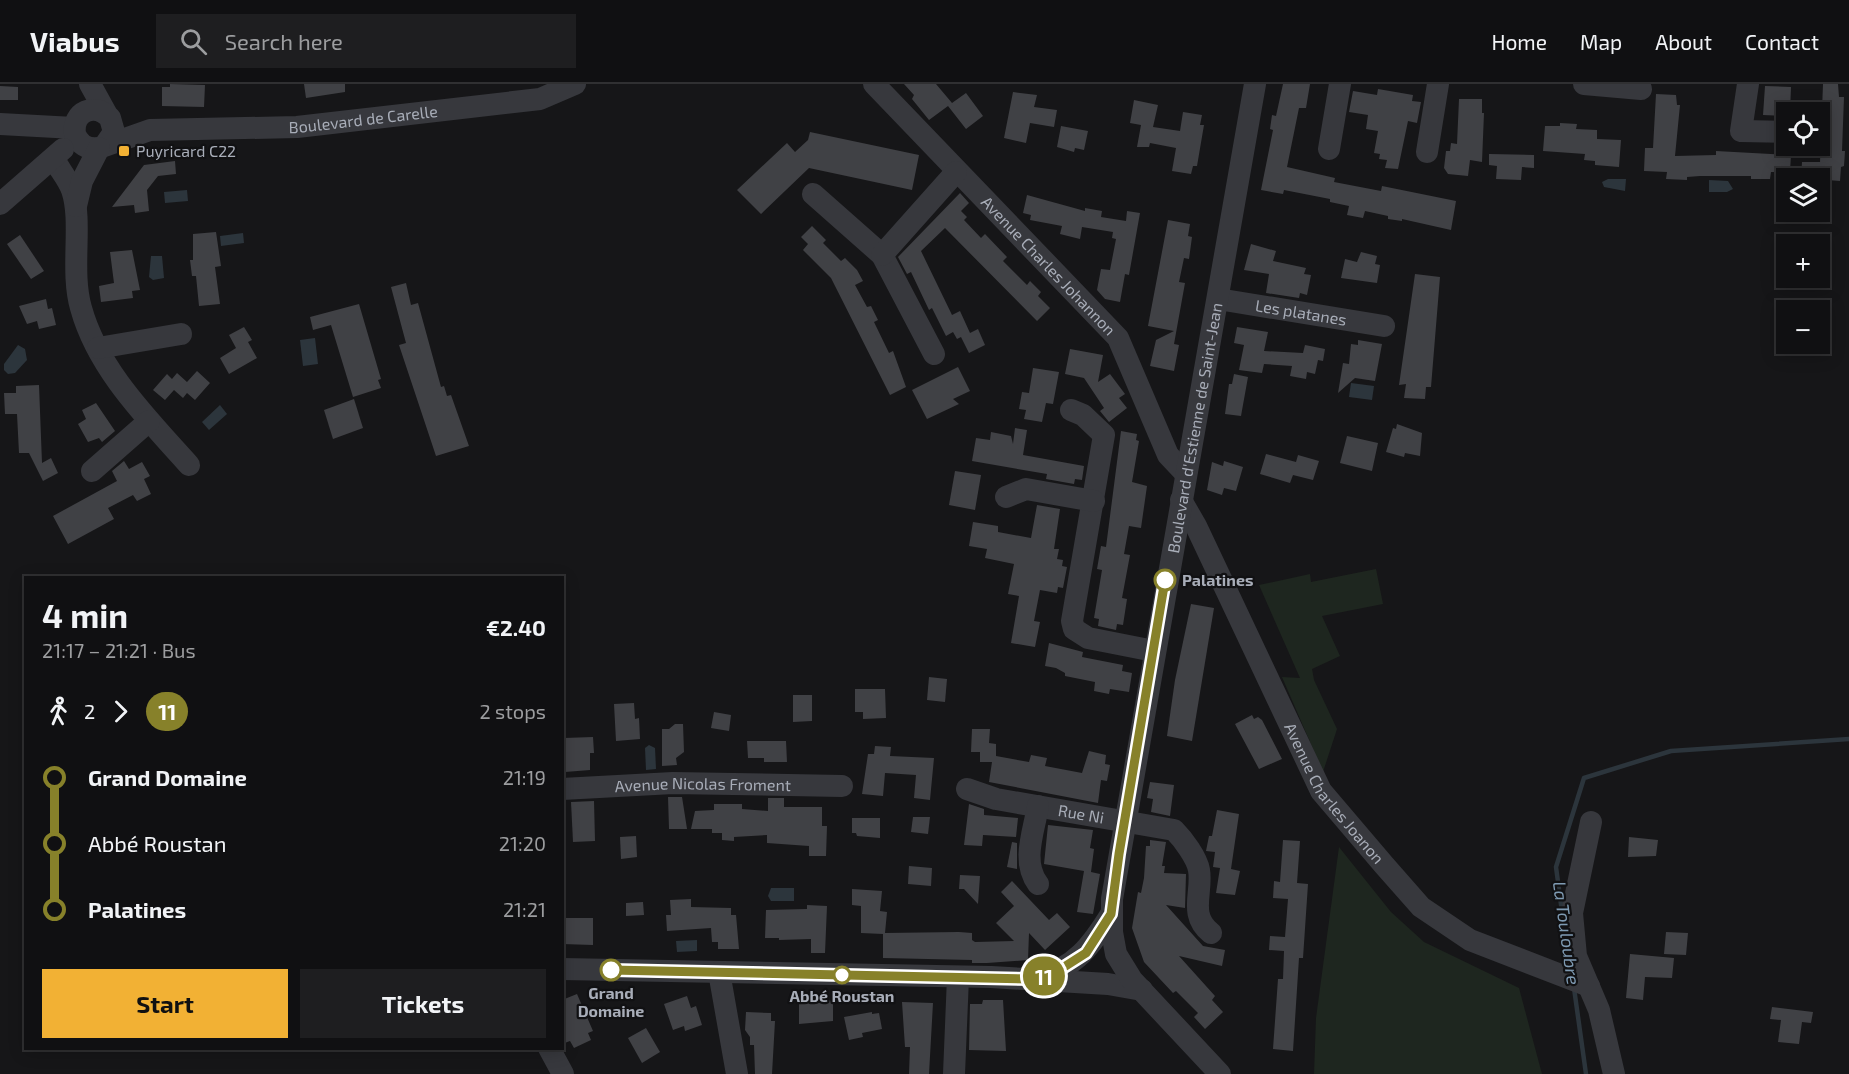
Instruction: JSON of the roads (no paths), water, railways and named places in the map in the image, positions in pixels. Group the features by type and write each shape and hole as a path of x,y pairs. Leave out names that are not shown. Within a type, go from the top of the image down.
{"street":[{"path":"84,84 87,136"},
{"path":"0,124 87,136 114,132 108,115 90,84"},
{"name":"Boulevard de Carelle","path":"87,136 150,130 297,127 540,99 575,84"},
{"name":"Avenue Charles Johannon","path":"874,84 956,172 1118,338 1168,455 1185,473"},
{"name":"Boulevard d'Estienne de Saint-Jean","path":"1111,914 1124,820 1218,299 1254,84"},
{"path":"1329,149 1340,84"},
{"path":"1427,152 1438,84"},
{"path":"1584,84 1641,89"},
{"path":"1748,84 1741,131 1776,132"},
{"path":"75,211 82,181 92,109 108,115"},
{"name":"Boulevard de Carelle","path":"108,115 150,130"},
{"path":"0,204 56,157 87,136"},
{"path":"56,157 72,190 75,211 75,282 81,310 98,348 134,405 189,465"},
{"path":"882,255 956,172"},
{"path":"813,194 882,255 934,354"},
{"name":"Les platanes","path":"1218,299 1384,326"},
{"path":"98,348 180,334"},
{"path":"1071,410 1083,415 1104,435 1074,610 1074,629 1088,638 1154,651"},
{"path":"92,471 149,421"},
{"path":"1006,497 1026,489 1094,501"},
{"name":"Avenue Charles Joanon","path":"1181,500 1196,526 1316,781 1328,800 1421,907 1470,940 1589,987"},
{"name":"Avenue Nicolas Froment","path":"564,789 673,783 842,786"},
{"name":"Rue Ni","path":"967,789 996,799 1174,830 1185,841 1199,870 1196,904 1205,928 1211,933"},
{"name":"Rue Ni","path":"1038,806 1028,862 1030,874 1038,884"},
{"path":"1591,822 1572,914 1576,956 1599,1010 1614,1074"},
{"path":"1032,979 1053,974 1086,953 1111,914"},
{"path":"1111,914 1116,954 1142,990 1220,1074"},
{"path":"1086,953 1116,954"},
{"path":"1084,983 1101,974 1116,954"},
{"path":"564,969 1032,979 1142,990"},
{"path":"719,972 737,1074"},
{"path":"954,1074 958,977"},
{"path":"550,1050 563,1074"}],"waterway":[{"name":"La Touloubre","path":"1562,912 1556,867 1584,778 1671,751 1849,739"},
{"name":"La Touloubre","path":"1574,988 1586,1074"}],"place":[{"name":"Puyricard C22","path":"124,151"},
{"name":"Palatines","path":"1165,580"},
{"name":"Grand Domaine","path":"611,970"},
{"name":"Abbé Roustan","path":"842,975"}]}
